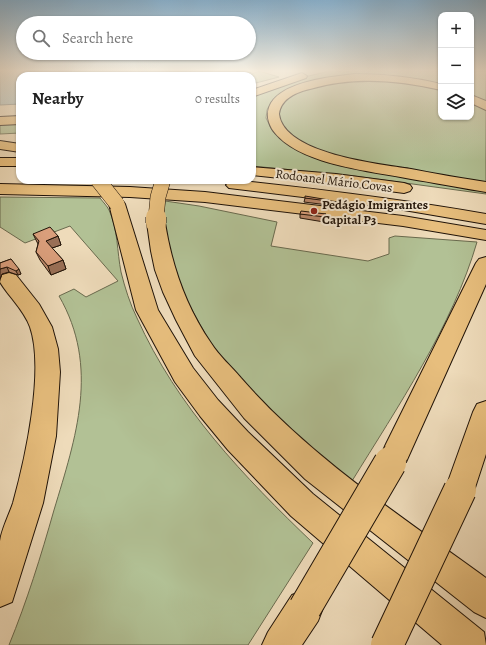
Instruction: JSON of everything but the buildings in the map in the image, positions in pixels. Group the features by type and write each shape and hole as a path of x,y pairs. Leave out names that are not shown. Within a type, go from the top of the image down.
{"main road":[{"path":"279,101 275,105 273,116 278,127 283,134 300,146 322,155 353,164 486,188"},
{"path":"477,101 486,106"},
{"path":"0,121 16,120"},
{"path":"0,136 16,142"},
{"path":"0,145 16,143"},
{"path":"0,162 16,162"},
{"name":"Rodoanel Mário Covas","path":"256,171 343,180 486,201"},
{"path":"0,176 16,176"},
{"path":"103,184 117,204 147,310 184,374 209,408 238,441 302,505 471,645"},
{"path":"163,184 158,197 156,223 160,251 173,292 203,350 253,410 315,469 486,600"},
{"name":"Rodoanel Mário Covas","path":"222,184 334,195 438,210 486,219"},
{"path":"0,189 130,192 205,197 403,221 486,235"},
{"path":"281,645 396,453 486,263"},
{"path":"0,590 28,503 42,436 48,372 46,349 41,327 31,309 4,272"},
{"path":"387,645 460,490 486,412"}],"green space":[{"path":"256,101 273,101 267,110 266,118 273,132 295,148 486,190 486,194 354,176 256,166"},
{"path":"285,101 438,101 438,120 474,120 474,103 486,110 486,183 368,165 305,146 280,128 276,110"},
{"path":"16,122 16,133 0,134 0,123"},
{"path":"0,197 100,198 108,208 112,217 116,233 121,272 126,290 132,307 153,351 192,411 214,439 262,493 313,543 248,645 9,645 22,612 44,544 70,456 80,402 81,376 79,349 71,323 59,296 74,289 86,297 118,281 70,226 25,243 0,227"},
{"path":"165,201 199,206 277,222 271,246 368,261 389,254 389,238 395,236 477,242 467,273 439,335 405,395 352,481 323,462 261,404 212,346 181,290 173,268 163,222"}],"water":[{"path":"0,101 16,101 16,104 0,105"}],"place":[{"name":"Pedágio Imigrantes Capital P3","path":"314,211"}]}
